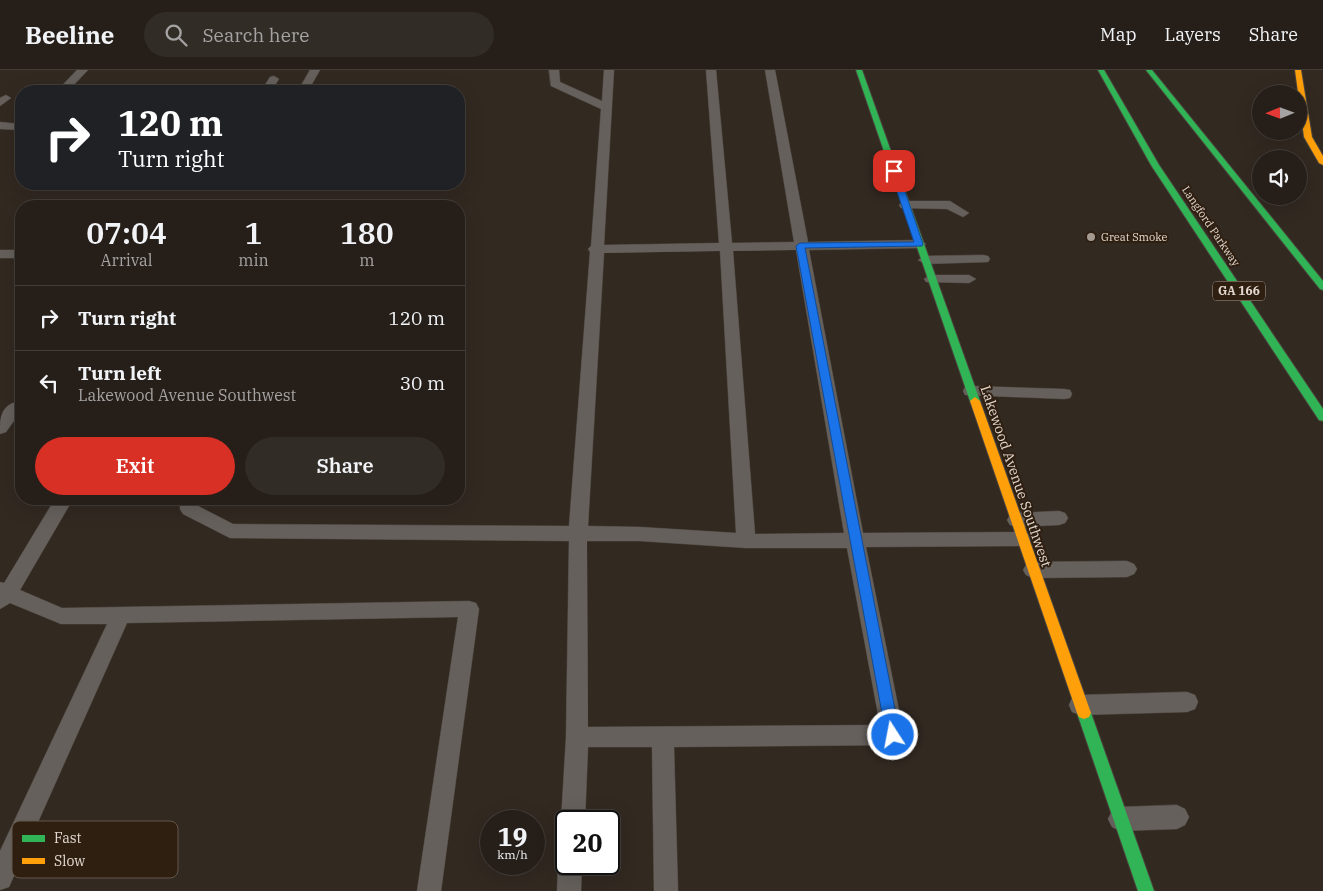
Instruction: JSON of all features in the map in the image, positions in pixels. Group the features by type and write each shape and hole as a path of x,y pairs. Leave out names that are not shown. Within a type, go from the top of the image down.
{"main road":[{"name":"Lakewood Avenue Southwest","path":"859,70 1146,891"},
{"name":"Langford Parkway","path":"1101,70 1155,165 1323,417"},
{"path":"1149,70 1323,286"},
{"path":"1298,70 1308,137 1323,162"},
{"path":"1102,97 1155,165"}],"lane":[{"path":"68,85 83,70"},
{"path":"307,85 315,70"},
{"path":"554,70 555,84 606,107"},
{"path":"574,810 577,737 578,533 595,249 609,70"},
{"path":"711,70 726,247 746,541"},
{"path":"577,737 893,735 800,246 770,70"},
{"path":"270,85 274,80"},
{"path":"0,125 15,128"},
{"path":"906,205 950,205 963,214"},
{"path":"595,249 919,244"},
{"path":"0,254 15,254"},
{"path":"925,260 983,259"},
{"path":"931,279 969,279"},
{"path":"971,391 1064,394"},
{"path":"0,428 13,409 15,409"},
{"path":"60,505 3,595 61,616 469,609 429,891"},
{"path":"190,505 190,509 230,532 640,534 746,541 1022,539"},
{"path":"1016,520 1059,518"},
{"path":"1034,570 1127,569"},
{"path":"26,821 120,616"},
{"path":"1080,705 1187,702"},
{"path":"663,737 666,891"},
{"path":"1120,819 1176,817"},
{"path":"0,878 12,852"},
{"path":"569,891 570,875"}],"traffic: fast":[{"path":"859,70 975,401"},
{"path":"1101,70 1155,165 1323,417"},
{"path":"1149,70 1323,287"},
{"path":"1084,713 1146,891"}],"traffic: slow":[{"path":"1298,70 1308,137 1323,163"},
{"path":"975,401 1084,713"}],"place":[{"name":"Great Smoke","path":"1091,237"}],"route":[{"path":"893,735 800,246 919,244 894,171"}]}
